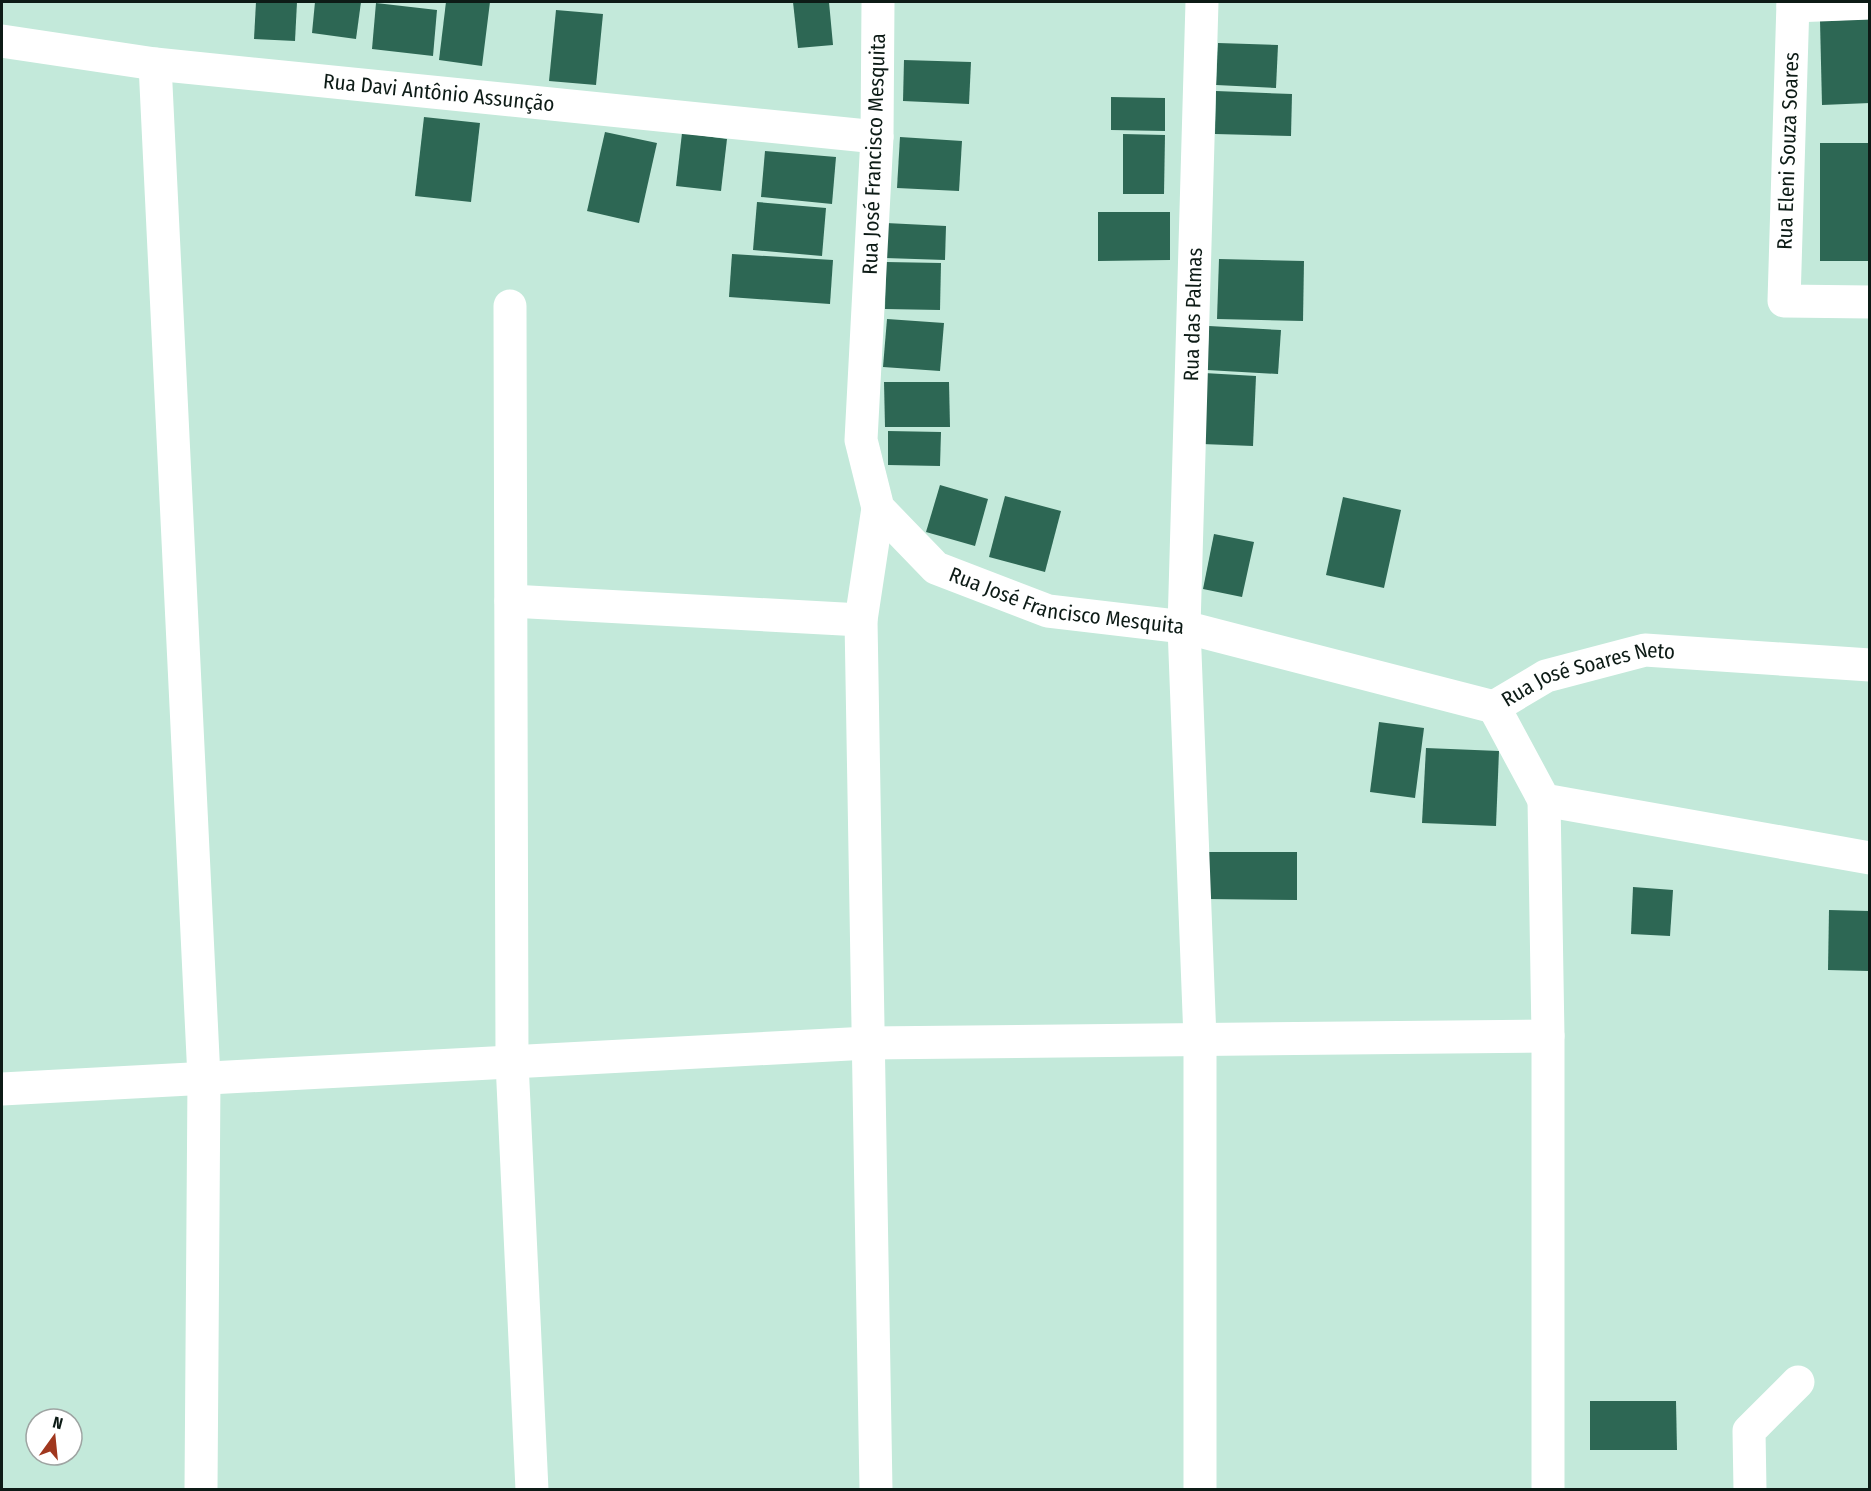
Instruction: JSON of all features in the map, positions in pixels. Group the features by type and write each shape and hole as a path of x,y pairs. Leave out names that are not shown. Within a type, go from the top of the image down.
{"street":[{"name":"Rua José Francisco Mesquita","path":"878,2 877,137 861,440 878,508 936,568 1048,611 1184,627 1494,706"},
{"name":"Rua das Palmas","path":"1200,1490 1200,1039 1184,627 1202,2"},
{"path":"1793,4 1869,3"},
{"name":"Rua Eleni Souza Soares","path":"1793,4 1784,301 1869,302"},
{"name":"Rua Davi Antônio Assunção","path":"2,41 155,64 877,137"},
{"path":"155,64 204,1078 201,1490"},
{"path":"510,306 512,1062 532,1490"},
{"path":"876,1490 861,620 878,508"},
{"path":"511,601 861,620"},
{"name":"Rua José Soares Neto","path":"1544,800 1494,706 1546,676 1645,650 1869,665"},
{"path":"1548,1490 1548,1036 1544,800 1869,858"},
{"path":"2,1089 868,1043 1548,1036"},
{"path":"1750,1490 1749,1431 1798,1382"}],"building":[{"path":"256,2 297,2 295,41 254,39"},
{"path":"315,2 361,2 356,39 312,33"},
{"path":"446,2 490,2 482,66 439,60"},
{"path":"793,2 829,2 833,45 798,48"},
{"path":"376,3 437,10 433,56 372,49"},
{"path":"556,10 603,14 596,85 549,81"},
{"path":"1870,19 1870,103 1822,105 1820,21"},
{"path":"1218,43 1278,45 1276,88 1216,85"},
{"path":"904,60 971,62 969,104 903,101"},
{"path":"1216,91 1292,94 1291,136 1215,134"},
{"path":"1111,97 1165,98 1165,131 1111,130"},
{"path":"424,117 480,123 471,202 415,196"},
{"path":"605,132 657,143 639,223 587,211"},
{"path":"682,133 727,139 721,191 676,186"},
{"path":"1123,134 1165,135 1164,194 1123,194"},
{"path":"900,137 962,141 959,191 897,188"},
{"path":"1820,143 1870,143 1870,261 1820,261"},
{"path":"765,151 836,157 832,204 761,197"},
{"path":"757,202 826,208 822,256 753,250"},
{"path":"1098,212 1170,212 1170,260 1098,261"},
{"path":"886,223 946,226 945,260 885,258"},
{"path":"732,254 833,260 830,304 729,297"},
{"path":"1219,259 1304,261 1303,321 1217,319"},
{"path":"886,262 941,263 940,310 885,309"},
{"path":"887,319 944,323 940,371 883,367"},
{"path":"1209,326 1281,330 1278,374 1207,370"},
{"path":"1204,373 1256,376 1253,446 1202,444"},
{"path":"884,382 949,382 950,427 885,427"},
{"path":"888,431 941,432 940,466 888,465"},
{"path":"940,485 988,499 975,546 926,532"},
{"path":"1005,496 1061,511 1045,572 989,557"},
{"path":"1343,497 1401,510 1384,588 1326,575"},
{"path":"1214,534 1254,542 1242,597 1203,589"},
{"path":"1379,722 1424,728 1415,798 1370,792"},
{"path":"1426,748 1499,751 1496,826 1422,823"},
{"path":"1205,852 1297,852 1297,900 1205,899"},
{"path":"1633,887 1673,890 1670,936 1631,934"},
{"path":"1829,910 1869,911 1869,971 1828,970"},
{"path":"1590,1401 1676,1401 1677,1450 1590,1450"}]}
